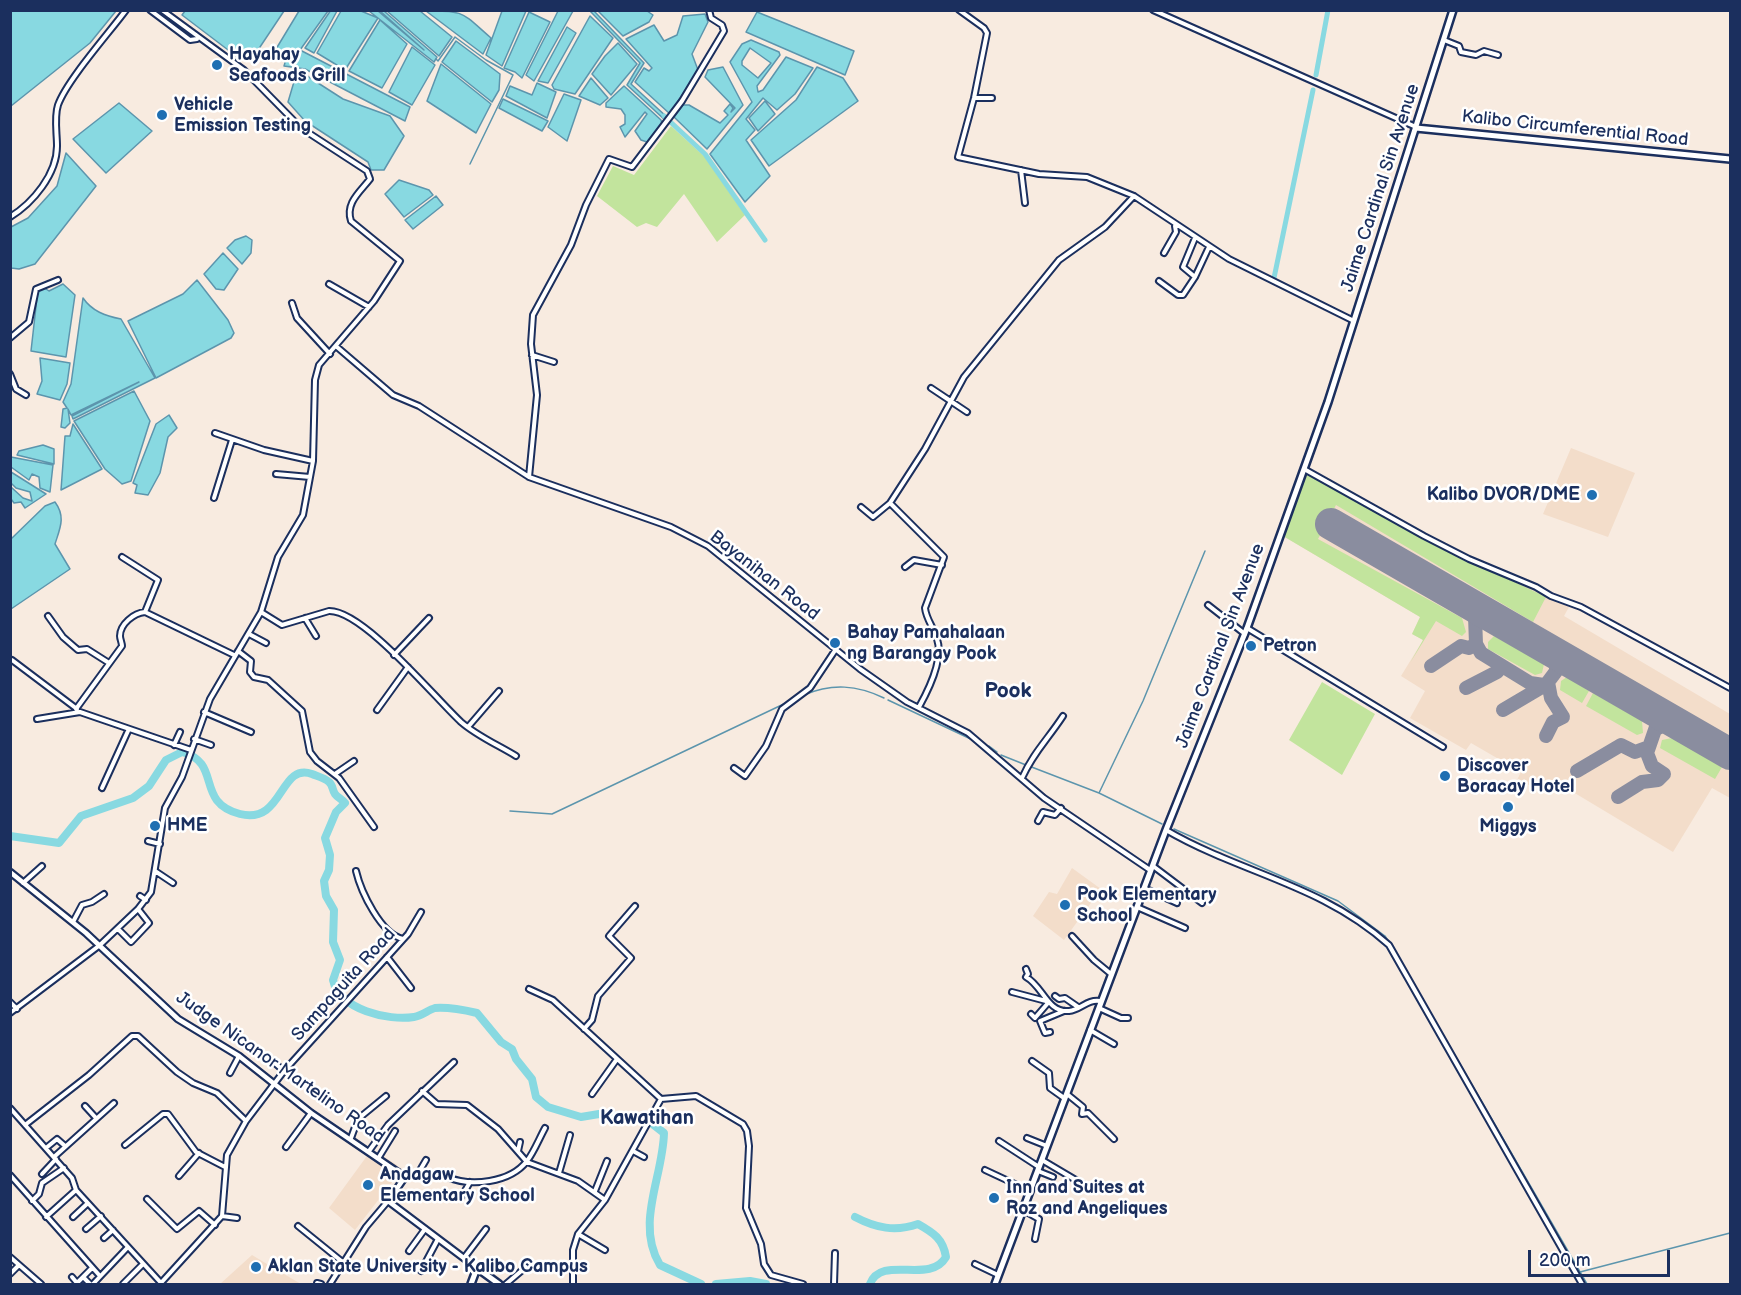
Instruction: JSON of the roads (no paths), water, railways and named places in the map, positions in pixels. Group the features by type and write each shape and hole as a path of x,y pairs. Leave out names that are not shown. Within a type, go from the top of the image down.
{"main road":[{"name":"Jaime Cardinal Sin Avenue","path":"995,1284 1136,907 1246,631 1354,321 1453,10"},
{"name":"Kalibo Circumferential Road","path":"1416,128 1731,159"},
{"path":"471,1284 477,1268 499,1284"}],"street":[{"path":"10,217 26,206 51,170 57,149 56,113 63,95 126,10"},
{"path":"150,10 190,40 198,39"},
{"path":"529,477 537,395 532,355 533,315 571,245 595,185 610,159 633,167 668,120 724,31 722,25 711,18 709,10"},
{"path":"959,10 984,28 987,33 974,98 958,157 1021,170 1087,177 1134,196 1209,247 1291,292 1354,321"},
{"path":"1153,10 1416,128"},
{"path":"10,1013 100,945 138,909 151,892 165,808 182,777 204,712 261,612 278,557 303,515 313,461 315,380 320,365 369,307 400,261 351,221 349,216 352,201 370,175 301,128 244,70 198,39 163,11"},
{"path":"1444,40 1459,46 1461,52 1476,55 1484,51 1498,55"},
{"path":"974,98 992,98"},
{"path":"1021,170 1025,203"},
{"path":"861,507 873,517 890,503 925,449 950,399 964,377 1059,260 1105,227 1134,196"},
{"path":"1164,253 1176,232 1175,225"},
{"path":"1195,238 1183,267 1195,277"},
{"path":"1159,281 1180,296 1195,277 1209,247"},
{"path":"10,339 29,322 36,289 58,280"},
{"path":"329,284 369,307"},
{"path":"292,303 297,318 330,354"},
{"name":"Bayanihan Road","path":"337,346 393,395 418,406 529,477 671,527 708,546 890,691 976,738 1044,798 1202,903"},
{"path":"532,355 554,362"},
{"path":"10,374 16,389 26,395"},
{"path":"931,388 967,412"},
{"path":"215,433 232,440 313,461"},
{"path":"214,498 232,440"},
{"path":"1304,469 1402,525 1469,559 1581,607 1731,688"},
{"path":"276,474 310,477"},
{"path":"890,503 944,557 925,608 937,638 939,656 928,690 919,707"},
{"path":"122,557 158,580 145,612"},
{"path":"905,567 918,560 942,566"},
{"path":"1208,604 1246,631 1443,747"},
{"path":"261,612 282,625 336,611 349,617 408,667 468,727 516,756"},
{"path":"37,719 78,710 123,644 120,635 132,615 145,612 251,661 250,672 254,676 268,680 302,711 310,752 317,761 334,774 374,827"},
{"path":"48,616 63,637 78,650 87,649 109,663"},
{"path":"305,618 316,636"},
{"path":"394,655 429,618"},
{"path":"249,634 266,644"},
{"path":"734,768 745,776 766,746 783,709 810,688 836,649"},
{"path":"12,660 78,710 128,731 190,751"},
{"path":"376,711 408,667"},
{"path":"468,727 499,691"},
{"path":"204,712 251,732"},
{"path":"1022,778 1035,751 1047,743 1063,716"},
{"path":"102,788 128,731"},
{"path":"174,745 180,732"},
{"path":"195,739 211,745"},
{"path":"334,774 354,761"},
{"path":"1038,821 1043,812 1054,815 1061,808"},
{"path":"1166,830 1322,898 1348,912 1389,945 1582,1284"},
{"path":"148,841 160,844"},
{"path":"23,883 42,866"},
{"path":"155,871 173,883"},
{"path":"356,871 365,898 389,932 404,939"},
{"name":"Judge Nicanor Martelino Road","path":"10,873 100,945 178,1019 239,1056 311,1113 351,1138 405,1177"},
{"path":"1144,887 1178,903"},
{"path":"73,922 82,905 104,894"},
{"path":"140,896 146,900"},
{"path":"584,1029 592,1020 598,996 631,958 609,936 635,906"},
{"path":"1136,907 1185,928"},
{"path":"118,929 131,942 134,940 149,923 138,909"},
{"name":"Sampaguita Road","path":"222,1216 225,1167 233,1142 246,1120 284,1071 404,939 421,912"},
{"path":"1072,936 1094,960 1111,974"},
{"path":"387,957 411,988"},
{"path":"1026,969 1028,974 1026,977 1043,991 1047,1002"},
{"path":"529,988 553,1000 661,1099 696,1096 743,1124 747,1131 749,1146 746,1208 761,1244 764,1264 771,1275 803,1284"},
{"path":"1012,992 1047,1002 1065,1011"},
{"path":"1055,996 1065,998 1078,1007"},
{"path":"1050,1032 1045,1033 1042,1030 1040,1021 1091,1001 1121,1018 1128,1018"},
{"path":"10,1002 17,1009"},
{"path":"1031,1014 1035,1018 1047,1002"},
{"path":"1089,1030 1114,1044"},
{"path":"25,1125 89,1076 132,1036 138,1036 177,1072 193,1083 217,1093 246,1120"},
{"path":"230,1073 239,1056"},
{"path":"269,1058 284,1071"},
{"path":"592,1094 617,1059"},
{"path":"1032,1061 1049,1073 1050,1088 1083,1107 1083,1114 1088,1113 1114,1139"},
{"path":"369,1151 381,1132 454,1062"},
{"path":"422,1091 437,1104 467,1105 491,1122 527,1161 559,1173 595,1191 605,1200"},
{"path":"351,1138 358,1119 386,1096"},
{"path":"573,1284 573,1250 578,1234 605,1200 661,1099"},
{"path":"42,1174 65,1146 114,1103"},
{"path":"85,1106 96,1118"},
{"path":"10,1108 64,1168 72,1178 76,1190 161,1284 222,1216 237,1218"},
{"path":"286,1147 311,1113"},
{"path":"124,1144 162,1114 168,1114 199,1153 225,1167"},
{"path":"447,1177 459,1182 471,1182 504,1177 516,1172 527,1161 545,1128"},
{"path":"379,1158 395,1131"},
{"path":"559,1173 570,1135"},
{"path":"1027,1138 1047,1146"},
{"path":"46,1148 57,1139 65,1146"},
{"path":"999,1141 1053,1177"},
{"path":"517,1152 520,1142"},
{"path":"633,1151 644,1157"},
{"path":"179,1176 199,1153"},
{"path":"330,1284 345,1264 366,1227 405,1177 413,1179 426,1160"},
{"path":"1042,1160 1091,1189"},
{"path":"595,1191 607,1161"},
{"path":"32,1201 39,1194 42,1183 64,1168"},
{"path":"986,1170 1030,1191"},
{"path":"10,1174 100,1276"},
{"path":"462,1196 471,1182"},
{"path":"46,1217 76,1190"},
{"path":"147,1198 177,1229 200,1211 215,1225"},
{"path":"388,1201 477,1268"},
{"path":"73,1216 88,1203"},
{"path":"1023,1210 1039,1219 1035,1239"},
{"path":"86,1229 100,1216"},
{"path":"298,1226 345,1264"},
{"path":"409,1251 425,1229"},
{"path":"464,1258 486,1229"},
{"path":"104,1238 113,1230"},
{"path":"578,1234 604,1250"},
{"path":"421,1271 438,1239"},
{"path":"83,1277 91,1284 128,1246"},
{"path":"834,1284 835,1253"},
{"path":"10,1257 41,1284"},
{"path":"123,1284 143,1263"},
{"path":"975,1264 998,1275"},
{"path":"10,1274 19,1265"},
{"path":"506,1284 526,1267"},
{"path":"72,1277 77,1284 92,1268"}],"water":[{"path":"11,10 116,11 90,43 11,106"},
{"path":"331,10 337,11 314,53 305,48"},
{"path":"185,11 284,11 254,56 240,59 182,15"},
{"path":"299,11 328,11 300,50 410,107 405,121 305,69 284,66 287,56 273,54"},
{"path":"341,11 361,11 378,18 345,70 317,53"},
{"path":"369,11 378,11 424,50 380,11 384,11 437,57 434,62"},
{"path":"387,11 420,11 452,37 439,56"},
{"path":"426,11 449,11 468,18 491,38 483,54"},
{"path":"502,11 526,11 502,66 486,55"},
{"path":"558,11 573,11 534,81 526,75"},
{"path":"590,11 594,11 644,63 631,84 668,118 666,121 627,85 640,63"},
{"path":"598,11 647,11 653,15 649,22 623,36"},
{"path":"529,12 550,22 522,78 515,72 504,68"},
{"path":"757,12 854,51 845,75 746,32"},
{"path":"705,14 708,22 692,54 698,70 670,114 635,82 644,68 649,71 652,68 626,39 654,25 664,41 677,35 683,16"},
{"path":"590,16 613,38 575,94 554,89 552,85"},
{"path":"380,20 407,44 382,88 349,71"},
{"path":"567,27 576,33 548,83 538,81"},
{"path":"751,40 779,52 780,55 757,86 758,92 763,90 786,57 813,68 795,94 777,110 763,98 746,119 755,130 746,140 770,176 745,202 710,154 752,102 730,62 742,44","holes":["750,48 771,63 758,78 742,65"]},
{"path":"456,41 500,74 499,90 492,102 442,62"},
{"path":"618,43 637,64 611,95 592,74"},
{"path":"412,47 435,65 412,105 389,92"},
{"path":"441,64 491,104 476,133 427,101"},
{"path":"723,67 743,105 707,149 674,117 683,105 689,105 720,123 728,115 724,111 730,104 733,108 731,112 735,108 705,77 708,70"},
{"path":"817,67 843,78 858,101 769,166 751,140 796,100"},
{"path":"304,74 343,99 390,116 404,136 384,170 371,170 368,162 305,121 288,102 296,75"},
{"path":"591,78 608,98 600,105 579,96"},
{"path":"537,83 556,92 547,118 506,96 510,86 532,95"},
{"path":"624,86 661,120 662,124 647,142 641,140 635,131 647,114 645,112 625,137 620,127 625,124 625,115 621,109 606,107 606,103"},
{"path":"564,94 581,100 567,141 548,127"},
{"path":"503,99 548,121 542,131 499,108"},
{"path":"765,101 775,114 758,131 749,118"},
{"path":"119,103 152,131 106,173 73,139"},
{"path":"66,153 96,186 35,264 19,269 11,268 11,227 28,218 57,186"},
{"path":"399,180 429,190 433,195 404,217 385,194"},
{"path":"436,196 443,205 413,229 405,220"},
{"path":"246,236 252,240 251,253 242,264 227,248 235,240"},
{"path":"223,253 238,269 224,290 216,289 204,274"},
{"path":"197,280 228,320 234,333 231,338 156,378 128,321 183,294"},
{"path":"63,284 75,295 66,357 31,351 38,289 43,287 49,291"},
{"path":"83,298 99,312 121,319 155,378 73,419 72,416 139,382 71,415 68,409 70,423 65,428 61,427 63,409 67,408 63,402 71,384"},
{"path":"40,358 70,363 67,384 60,400 37,394 42,381"},
{"path":"134,391 150,421 131,481 122,484 105,469 74,421"},
{"path":"169,415 177,428 168,437 160,473 148,495 135,493 137,485 133,483 156,424"},
{"path":"73,424 102,469 61,490 65,436 70,436"},
{"path":"43,445 54,449 54,464 17,455 19,451"},
{"path":"11,457 53,465 50,492 40,488 39,477 32,474 29,480 11,467"},
{"path":"11,472 46,494 25,508 21,502 14,503 11,499 11,487 23,498 32,501 30,492 16,488 11,483"},
{"path":"55,502 61,518 55,544 70,569 11,609 11,539 45,506"}],"waterway":[{"path":"1316,75 1328,10"},
{"path":"436,59 438,61 455,37 486,60 513,75 470,164"},
{"path":"1274,278 1313,90"},
{"path":"664,116 705,154 765,240"},
{"path":"1099,793 1143,701 1205,551"},
{"path":"804,695 814,691 844,687 864,690 884,698"},
{"path":"888,700 975,741"},
{"path":"510,811 552,814 788,702"},
{"path":"989,746 997,752"},
{"path":"10,836 59,843 81,816 133,798 149,786 166,760 182,752 194,757 202,765 217,801 240,814 254,815 265,811 286,784 301,773 323,778 330,783 335,794 345,803 336,812 325,838 330,855 329,870 324,881 326,896 334,910 333,942 340,960 333,980 337,990 345,999 366,1011 391,1017 417,1016 435,1008 451,1008 477,1013 501,1042 512,1049 516,1059 532,1079 536,1097 548,1107 581,1117 599,1114 646,1120"},
{"path":"1001,755 1026,765"},
{"path":"1029,766 1099,793 1162,824"},
{"path":"1174,829 1338,901 1385,936 1390,944"},
{"path":"1397,955 1587,1284"},
{"path":"650,1122 664,1133 663,1150 650,1217 653,1249 660,1265 701,1284"},
{"path":"855,1217 886,1228 901,1228 918,1224 937,1237 946,1257 939,1265 929,1269 885,1271 876,1275 870,1284"},
{"path":"1580,1272 1730,1233"},
{"path":"716,1284 750,1281 766,1284"}],"place":[{"name":"Hayahay Seafoods Grill","path":"217,65"},
{"name":"Vehicle Emission Testing","path":"162,115"},
{"name":"Kalibo DVOR/DME","path":"1592,495"},
{"name":"Bahay Pamahalaan ng Barangay Pook","path":"835,643"},
{"name":"Petron","path":"1251,646"},
{"name":"Discover Boracay Hotel","path":"1445,776"},
{"name":"Miggys","path":"1508,807"},
{"name":"HME","path":"155,826"},
{"name":"Pook Elementary School","path":"1065,905"},
{"name":"Andagaw Elementary School","path":"368,1185"},
{"name":"Inn and Suites at Roz and Angeliques","path":"994,1198"},
{"name":"Aklan State University - Kalibo Campus","path":"256,1267"}],"district":[{"name":"Pook","path":"1008,692"},
{"name":"Kawatihan","path":"647,1119"}]}
